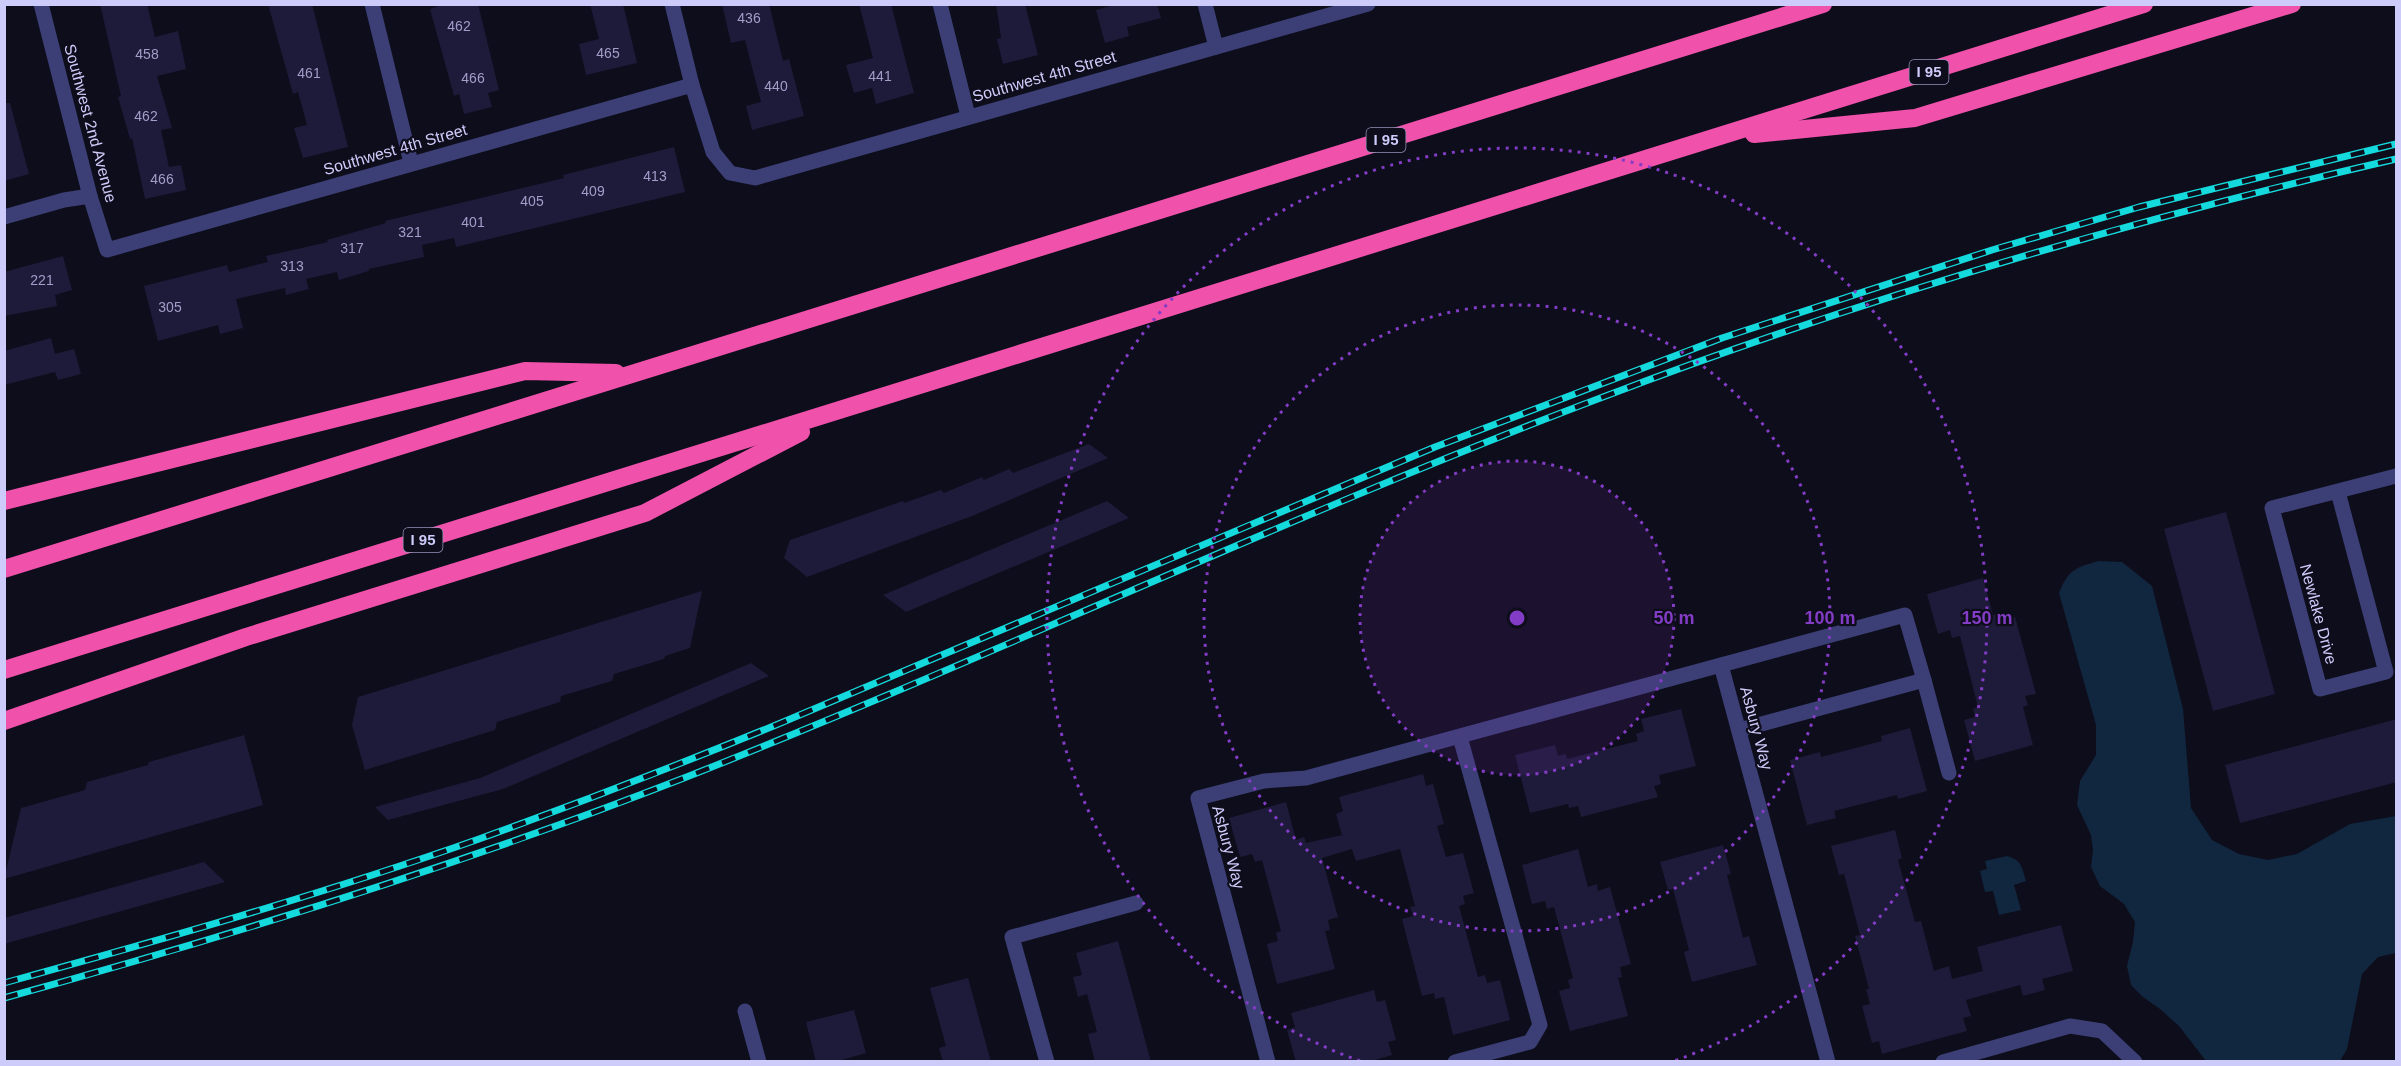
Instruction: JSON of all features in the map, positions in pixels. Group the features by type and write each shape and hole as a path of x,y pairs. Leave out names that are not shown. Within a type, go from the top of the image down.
{"highway":[{"name":"I 95","path":"4,569 1823,4"},
{"name":"I 95","path":"4,670 2144,4"},
{"path":"1714,138 1915,118 2292,4"},
{"path":"4,501 525,371 633,373"},
{"path":"4,722 246,637 645,513 842,410"}],"street":[{"name":"Southwest 2nd Avenue","path":"41,4 90,196 107,250"},
{"path":"372,4 411,163"},
{"path":"672,4 692,85"},
{"path":"940,4 968,116"},
{"path":"1205,4 1216,47"},
{"name":"Southwest 4th Street","path":"107,250 692,85 713,152 730,173 754,178 1368,4"},
{"path":"4,217 64,200 90,196"},
{"name":"Newlake Drive","path":"2338,492 2386,672 2320,689 2272,508 2397,476"},
{"path":"1721,665 1905,615 1949,773"},
{"name":"Asbury Way","path":"1268,1062 1198,798 1264,781 1306,778 1721,665 1828,1062"},
{"path":"1739,730 1924,680"},
{"path":"1455,1062 1530,1042 1540,1025 1460,737"},
{"path":"1047,1062 1012,937 1136,903"},
{"path":"745,1011 759,1062"},
{"path":"1943,1062 1963,1059 2070,1026 2102,1031 2135,1062"}],"water":[{"path":"2099,561 2122,562 2152,586 2183,709 2191,808 2212,840 2239,854 2268,860 2297,854 2350,824 2396,816 2396,953 2378,957 2362,974 2347,1049 2340,1061 2206,1061 2179,1026 2131,985 2127,966 2135,922 2124,904 2100,886 2091,867 2093,850 2091,835 2077,805 2080,781 2096,755 2096,725 2059,593 2070,574 2084,565"},
{"path":"2007,856 2019,862 2026,881 2014,885 2021,910 1999,915 1993,891 1985,892 1980,871 1987,869 1985,861"}],"building":[{"path":"100,4 147,4 155,37 178,31 186,69 157,76 172,128 161,130 169,167 181,165 186,190 145,199 132,138 130,139 118,97 121,96"},
{"path":"268,4 312,4 348,147 303,158 294,128 307,125 298,92 293,94"},
{"path":"445,4 478,4 499,90 488,93 492,107 464,114 459,94 454,96 430,9"},
{"path":"590,4 623,4 637,63 586,75 579,44 599,39"},
{"path":"722,4 769,4 783,61 789,59 804,116 752,130 746,106 761,102 745,40 731,43"},
{"path":"859,4 891,4 914,93 876,104 872,88 854,93 846,65 873,58"},
{"path":"996,4 1025,4 1038,55 1003,64 997,39 1001,38"},
{"path":"1118,4 1157,4 1161,18 1127,27 1129,36 1105,43 1096,10"},
{"path":"4,103 10,103 29,174 4,181"},
{"path":"674,147 685,192 456,247 454,238 422,245 424,257 369,269 369,271 339,280 337,272 306,279 309,289 286,295 285,288 236,299 243,328 220,334 218,325 158,341 144,286 227,265 229,272 268,262 266,256 328,242 327,240 386,223 385,221 564,178 563,175"},
{"path":"63,256 72,290 55,295 57,306 4,316 4,272"},
{"path":"51,338 55,354 74,349 81,374 58,380 55,372 4,385 4,351"},
{"path":"1089,444 1108,458 972,516 807,577 784,558 790,540 903,501 904,503 941,490 944,493 982,477 984,480 1009,469 1013,473"},
{"path":"1107,501 1129,518 906,612 883,595"},
{"path":"2226,512 2275,694 2213,711 2164,529"},
{"path":"1983,578 1993,615 2002,613 2003,620 2015,617 2036,694 2025,696 2028,705 2023,707 2033,745 1975,761 1964,720 1975,717 1973,709 1978,707 1960,636 1952,638 1950,630 1938,634 1927,594"},
{"path":"702,591 690,648 665,656 664,659 614,674 612,681 561,696 560,702 497,722 495,730 365,770 352,725 358,697"},
{"path":"751,663 769,676 503,789 388,820 375,807 480,778"},
{"path":"1681,709 1696,766 1659,775 1661,784 1654,786 1658,797 1581,817 1578,806 1569,808 1568,804 1530,813 1515,755 1555,745 1558,756 1566,754 1567,759 1638,741 1636,734 1644,731 1641,719"},
{"path":"2397,719 2397,782 2240,823 2225,765"},
{"path":"1910,728 1927,791 1898,799 1897,795 1834,811 1836,818 1807,825 1790,760 1820,752 1821,757 1882,741 1881,736"},
{"path":"244,735 263,805 4,879 21,808 85,790 87,782"},
{"path":"1423,774 1426,786 1433,784 1444,824 1437,826 1446,857 1463,853 1474,893 1463,896 1465,904 1459,906 1478,977 1485,975 1487,983 1500,980 1510,1020 1453,1035 1444,997 1435,999 1434,993 1422,996 1402,919 1413,916 1410,907 1415,906 1400,849 1356,861 1352,849 1322,858 1338,917 1328,920 1330,930 1325,931 1335,969 1277,984 1267,944 1278,941 1276,933 1281,931 1262,860 1255,862 1252,854 1240,857 1229,818 1286,802 1296,840 1304,837 1306,843 1342,835 1336,814 1343,811 1339,797"},
{"path":"1895,830 1902,858 1898,860 1915,922 1921,921 1934,971 1949,966 1952,979 1983,971 1977,947 2061,925 2073,971 2042,979 2045,990 2023,996 2020,985 1966,1000 1971,1016 1963,1018 1967,1031 1882,1054 1879,1041 1872,1043 1862,1006 1870,1004 1866,989 1869,989 1855,936 1860,935 1844,874 1839,875 1831,846"},
{"path":"1723,845 1731,874 1727,875 1743,938 1749,936 1757,965 1692,982 1684,952 1689,950 1673,889 1668,890 1660,862"},
{"path":"1578,849 1588,887 1597,884 1598,891 1610,887 1631,964 1620,967 1622,977 1618,978 1628,1016 1570,1031 1559,991 1570,988 1568,980 1573,978 1554,907 1547,909 1545,901 1532,904 1522,865"},
{"path":"204,862 225,882 4,944 4,918"},
{"path":"1118,941 1151,1062 1095,1062 1088,1034 1097,1032 1087,994 1078,997 1073,977 1082,975 1076,953"},
{"path":"968,978 991,1062 943,1062 939,1048 946,1046 930,988"},
{"path":"1374,990 1377,1002 1385,1000 1396,1040 1388,1042 1392,1055 1368,1062 1296,1062 1287,1030 1295,1027 1291,1013"},
{"path":"854,1010 866,1053 835,1062 816,1062 806,1022"}],"railway":[{"path":"4,983 183,933 361,879 591,798 776,725 1435,447 1722,338 1992,250 2139,207 2396,144"},
{"path":"4,998 347,897 600,810 799,732 1487,442 1700,361 1995,264 2195,209 2396,159"}]}
